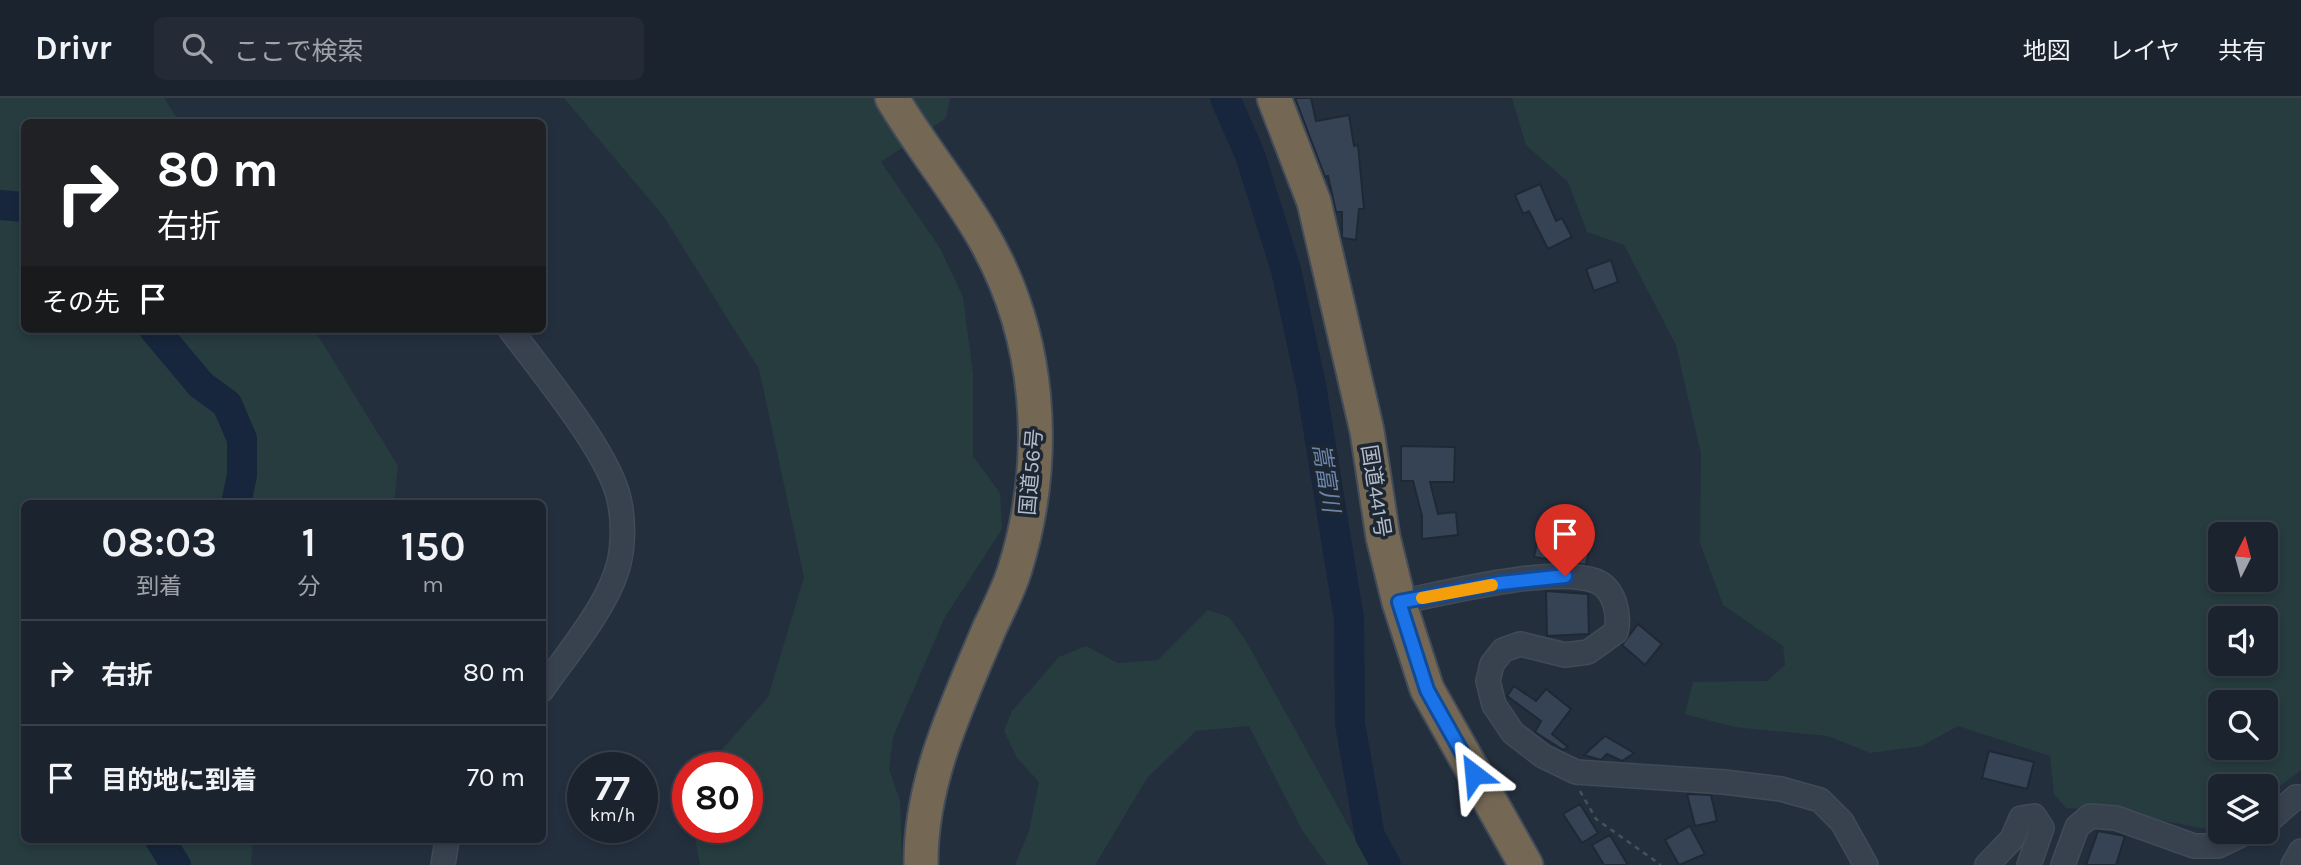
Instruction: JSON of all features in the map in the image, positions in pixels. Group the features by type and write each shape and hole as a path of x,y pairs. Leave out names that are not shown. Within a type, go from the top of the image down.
{"highway":[{"name":"国道56号","path":"892,98 980,231 1003,276 1024,336 1035,396 1037,447 1030,513 1015,571 956,706 931,783 921,845 921,865"},
{"name":"国道441号","path":"1274,98 1314,202 1367,430 1382,537 1427,690 1526,865"}],"street":[{"path":"513,333 573,414 619,498 622,539 616,573 587,625 546,684"},
{"path":"1399,602 1500,583 1565,576 1598,582 1612,597 1619,617 1616,632 1588,652 1565,655 1520,644 1503,650 1492,664 1488,681 1494,705 1513,733 1543,756 1576,772 1724,782 1781,789 1820,800 1842,822 1866,865"},
{"path":"2278,813 2296,797 2301,797"},
{"path":"2063,865 2077,827 2090,816 2116,818 2194,846 2222,844"},
{"path":"1987,865 2012,839 2021,818 2034,817 2042,828 2029,865"},
{"path":"443,865 447,843"},
{"path":"2293,865 2301,852"}],"path":[{"path":"1576,772 1581,795 1597,819 1661,865"}],"green space":[{"path":"0,98 164,98 178,119 21,119 21,333 316,333 398,466 394,500 21,500 21,843 253,843 251,865 0,865"},
{"path":"564,98 950,98 946,118 881,162 940,248 963,297 973,374 973,456 1000,493 1002,529 945,617 893,737 889,769 900,801 902,865 700,865 696,843 763,843 763,752 720,752 768,697 804,577 759,369 664,217"},
{"path":"1512,98 2301,98 2301,770 2278,788 2278,774 2208,774 2208,829 2105,810 2066,808 2054,794 2050,756 1958,726 1922,746 1870,753 1828,736 1734,727 1685,714 1693,682 1767,681 1785,665 1783,646 1723,605 1700,543 1701,454 1676,345 1624,245 1587,232 1568,182 1526,145"},
{"path":"1208,610 1229,617 1246,641 1370,865 1327,865 1302,830 1249,726 1196,731 1147,778 1095,865 1015,865 1029,831 1039,782 1017,758 1004,731 1012,711 1059,657 1086,646 1118,663 1158,660"}],"building":[{"path":"1295,98 1311,98 1316,121 1349,115 1354,146 1358,145 1364,209 1359,209 1356,240 1342,238 1342,212 1336,212 1328,176 1325,177"},
{"path":"1540,184 1556,221 1562,218 1572,237 1548,249 1529,211 1523,214 1515,195"},
{"path":"1611,260 1618,282 1594,291 1586,269"},
{"path":"1401,446 1455,447 1454,482 1430,482 1438,514 1456,512 1458,535 1422,539 1422,516 1413,481 1401,481"},
{"path":"1541,523 1593,533 1586,565 1534,557"},
{"path":"1546,591 1588,594 1589,634 1547,636"},
{"path":"1638,624 1662,644 1645,665 1622,645"},
{"path":"1514,686 1536,701 1546,689 1571,709 1552,734 1568,747 1563,750 1535,732 1541,721 1507,696"},
{"path":"1605,736 1634,753 1622,761 1607,754 1601,760 1584,755"},
{"path":"1989,751 2034,762 2027,789 1982,778"},
{"path":"1687,794 1711,795 1717,821 1695,826"},
{"path":"1580,804 1598,833 1582,843 1563,814"},
{"path":"1690,826 1705,854 1679,865 1665,840"},
{"path":"2098,831 2125,836 2116,865 2086,865"},
{"path":"1610,835 1628,865 1604,865 1592,845"}],"waterway":[{"name":"嵩富川","path":"1225,98 1250,155 1286,270 1311,385 1349,619 1350,724 1370,836 1386,865"},
{"path":"0,205 21,207"},
{"path":"157,333 201,385 227,404 242,439 242,475 237,500"},
{"path":"162,843 176,865"}],"slow traffic":[{"path":"1422,598 1492,585"}],"route":[{"path":"1474,774 1427,690 1399,602 1500,583 1565,576"}]}
